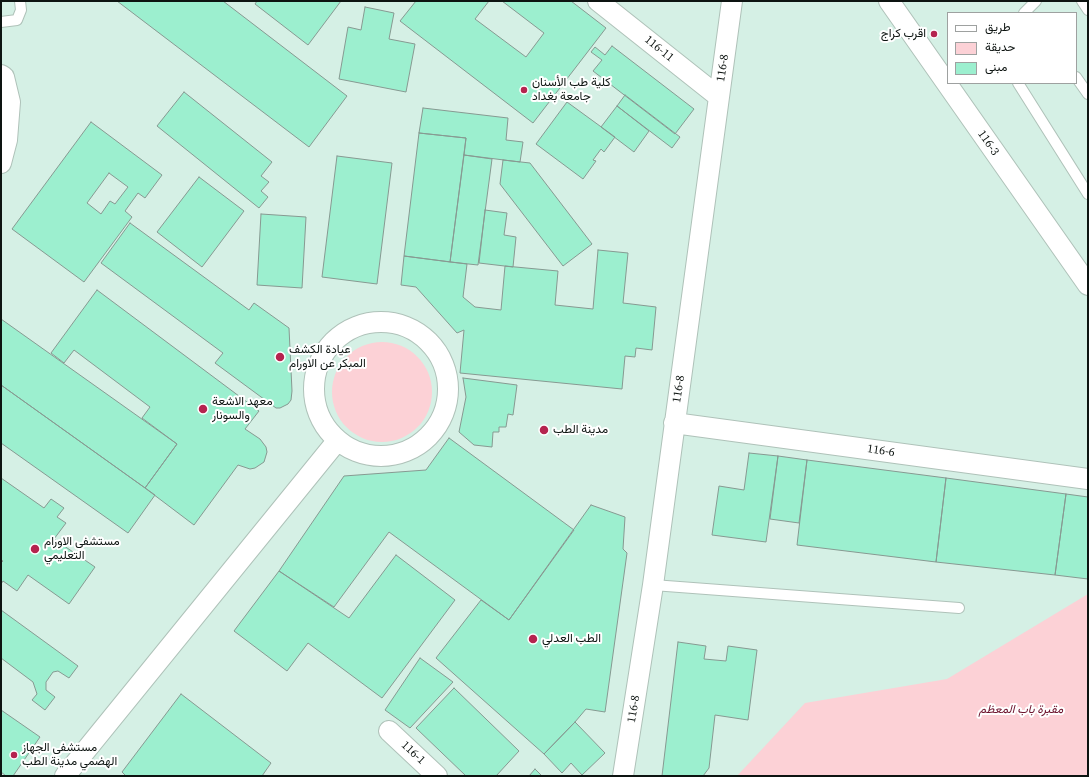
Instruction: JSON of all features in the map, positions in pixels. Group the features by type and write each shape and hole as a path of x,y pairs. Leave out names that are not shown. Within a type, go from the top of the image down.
{"street":[{"name":"116-11","path":"598,1 719,98"},
{"name":"116-8","path":"623,776 653,585 732,1"},
{"name":"116-3","path":"888,1 1088,286"},
{"path":"1,75 4,77 10,102 7,140 1,163"},
{"path":"388,321 405,325 419,333 436,349 446,372 449,389 446,408 438,426 425,441 411,450 394,456 364,455 337,441 325,428 314,403 314,383 317,366 327,348 340,335 364,323 388,321"},
{"name":"116-6","path":"674,423 1088,479"},
{"path":"65,776 337,441"},
{"name":"116-1","path":"389,731 437,776"}],"lane":[{"path":"1,22 4,23 17,20 21,10 20,1"},
{"path":"1028,11 1036,1"},
{"path":"1082,1 1088,10"},
{"path":"1077,78 1088,94"},
{"path":"1019,84 1088,194"},
{"path":"653,585 959,608"}],"shaded area":[{"name":"مدينة الطب","path":"1,1 1088,1 1088,776 1,776"}],"green space":[{"path":"382,342 392,343 410,350 424,364 431,382 431,402 424,420 410,434 392,441 382,442 372,441 354,434 340,420 333,402 332,392 333,382 340,364 354,350 372,343"},
{"name":"مقبرة باب المعظم","path":"1088,594 1088,776 737,776 805,703 947,679"}],"building":[{"path":"117,1 223,1 347,96 309,147"},
{"path":"257,1 341,1 308,45 255,4"},
{"name":"كلية طب الأسنان جامعة بغداد","path":"416,1 489,1 475,19 526,57 544,33 502,1 571,1 606,28 533,123 400,21"},
{"path":"365,7 394,13 389,39 415,44 406,92 339,79 348,27 361,30"},
{"path":"612,46 694,109 675,134 593,71 602,60 591,52 595,47 605,55"},
{"path":"184,92 272,162 261,176 269,182 261,191 268,197 259,208 157,126"},
{"path":"625,95 680,137 672,148 617,106"},
{"path":"567,102 615,137 604,152 601,149 593,160 596,161 583,179 536,144"},
{"path":"617,106 649,131 634,152 601,127"},
{"path":"423,108 508,118 506,140 523,142 520,162 464,155 466,138 419,133"},
{"path":"91,122 162,175 145,198 138,193 125,211 132,217 84,282 12,229","holes":["109,173 128,187 115,204 110,201 101,214 87,203"]},
{"path":"419,133 466,138 450,262 404,256"},
{"path":"464,155 492,159 478,265 450,262"},
{"path":"337,156 392,163 377,284 322,277"},
{"path":"503,160 530,163 592,244 563,266 500,184"},
{"path":"199,177 244,211 202,267 157,232"},
{"path":"485,210 507,213 504,235 516,237 513,267 479,263"},
{"path":"261,214 306,217 302,288 257,285"},
{"path":"130,223 249,310 254,303 289,328 292,391 291,400 288,404 280,408 276,408 215,363 223,353 101,263"},
{"path":"598,250 628,253 623,303 656,307 652,350 636,348 635,357 625,356 622,389 460,373 464,330 457,333 416,287 401,285 404,256 467,264 463,297 475,307 501,310 505,266 558,271 555,305 593,309"},
{"name":"معهد الاشعة والسونار","path":"97,290 259,411 245,429 260,439 266,447 267,452 264,462 255,468 250,469 238,465 194,525 145,488 177,444 142,418 150,407 74,350 64,363 51,353"},
{"path":"1,319 177,444 145,488 1,385"},
{"path":"463,378 517,385 513,415 508,414 506,427 499,427 499,432 493,432 492,447 474,445 459,432 466,397"},
{"path":"1,385 155,495 128,533 1,443"},
{"path":"449,438 574,530 509,620 389,532 334,607 279,571 344,476 426,470"},
{"path":"749,453 778,456 766,542 712,535 719,486 744,490"},
{"path":"778,456 807,460 799,523 770,519"},
{"path":"807,460 946,478 936,562 797,545"},
{"name":"مستشفى الاورام التعليمي","path":"1,478 44,508 51,499 64,508 57,517 66,523 54,539 95,567 69,604 28,575 17,591 3,581 1,584 1,563 3,561 1,560"},
{"path":"946,478 1066,494 1055,575 936,562"},
{"path":"1066,494 1088,497 1088,579 1055,575"},
{"name":"الطب العدلي","path":"591,505 625,517 623,549 627,553 605,712 586,709 544,754 436,658 481,600 509,620"},
{"path":"396,555 455,600 382,698 308,643 287,671 234,631 279,571 349,618"},
{"path":"1,610 78,666 69,678 58,671 53,672 46,682 46,690 55,697 45,710 32,700 37,694 33,682 1,658"},
{"path":"678,642 706,646 704,659 726,661 728,646 757,650 748,720 715,715 709,768 703,776 662,776"},
{"path":"420,658 453,682 410,728 385,710"},
{"path":"454,688 519,751 496,776 466,776 416,728"},
{"path":"181,694 271,763 262,776 126,776 122,772"},
{"name":"مستشفى الجهاز الهضمي مدينة الطب","path":"1,710 40,737 13,776 6,776 1,772"},
{"path":"575,722 605,753 582,775 571,763 562,773 544,754"},
{"path":"535,769 542,776 529,776"}],"place":[{"name":"اقرب كراج","path":"934,34"},
{"name":"كلية طب الأسنان جامعة بغداد","path":"524,90"},
{"name":"عيادة الكشف المبكر عن الاورام","path":"280,357"},
{"name":"معهد الاشعة والسونار","path":"203,409"},
{"name":"مدينة الطب","path":"544,430"},
{"name":"مستشفى الاورام التعليمي","path":"35,549"},
{"name":"الطب العدلي","path":"533,639"},
{"name":"مستشفى الجهاز الهضمي مدينة الطب","path":"14,755"}]}
